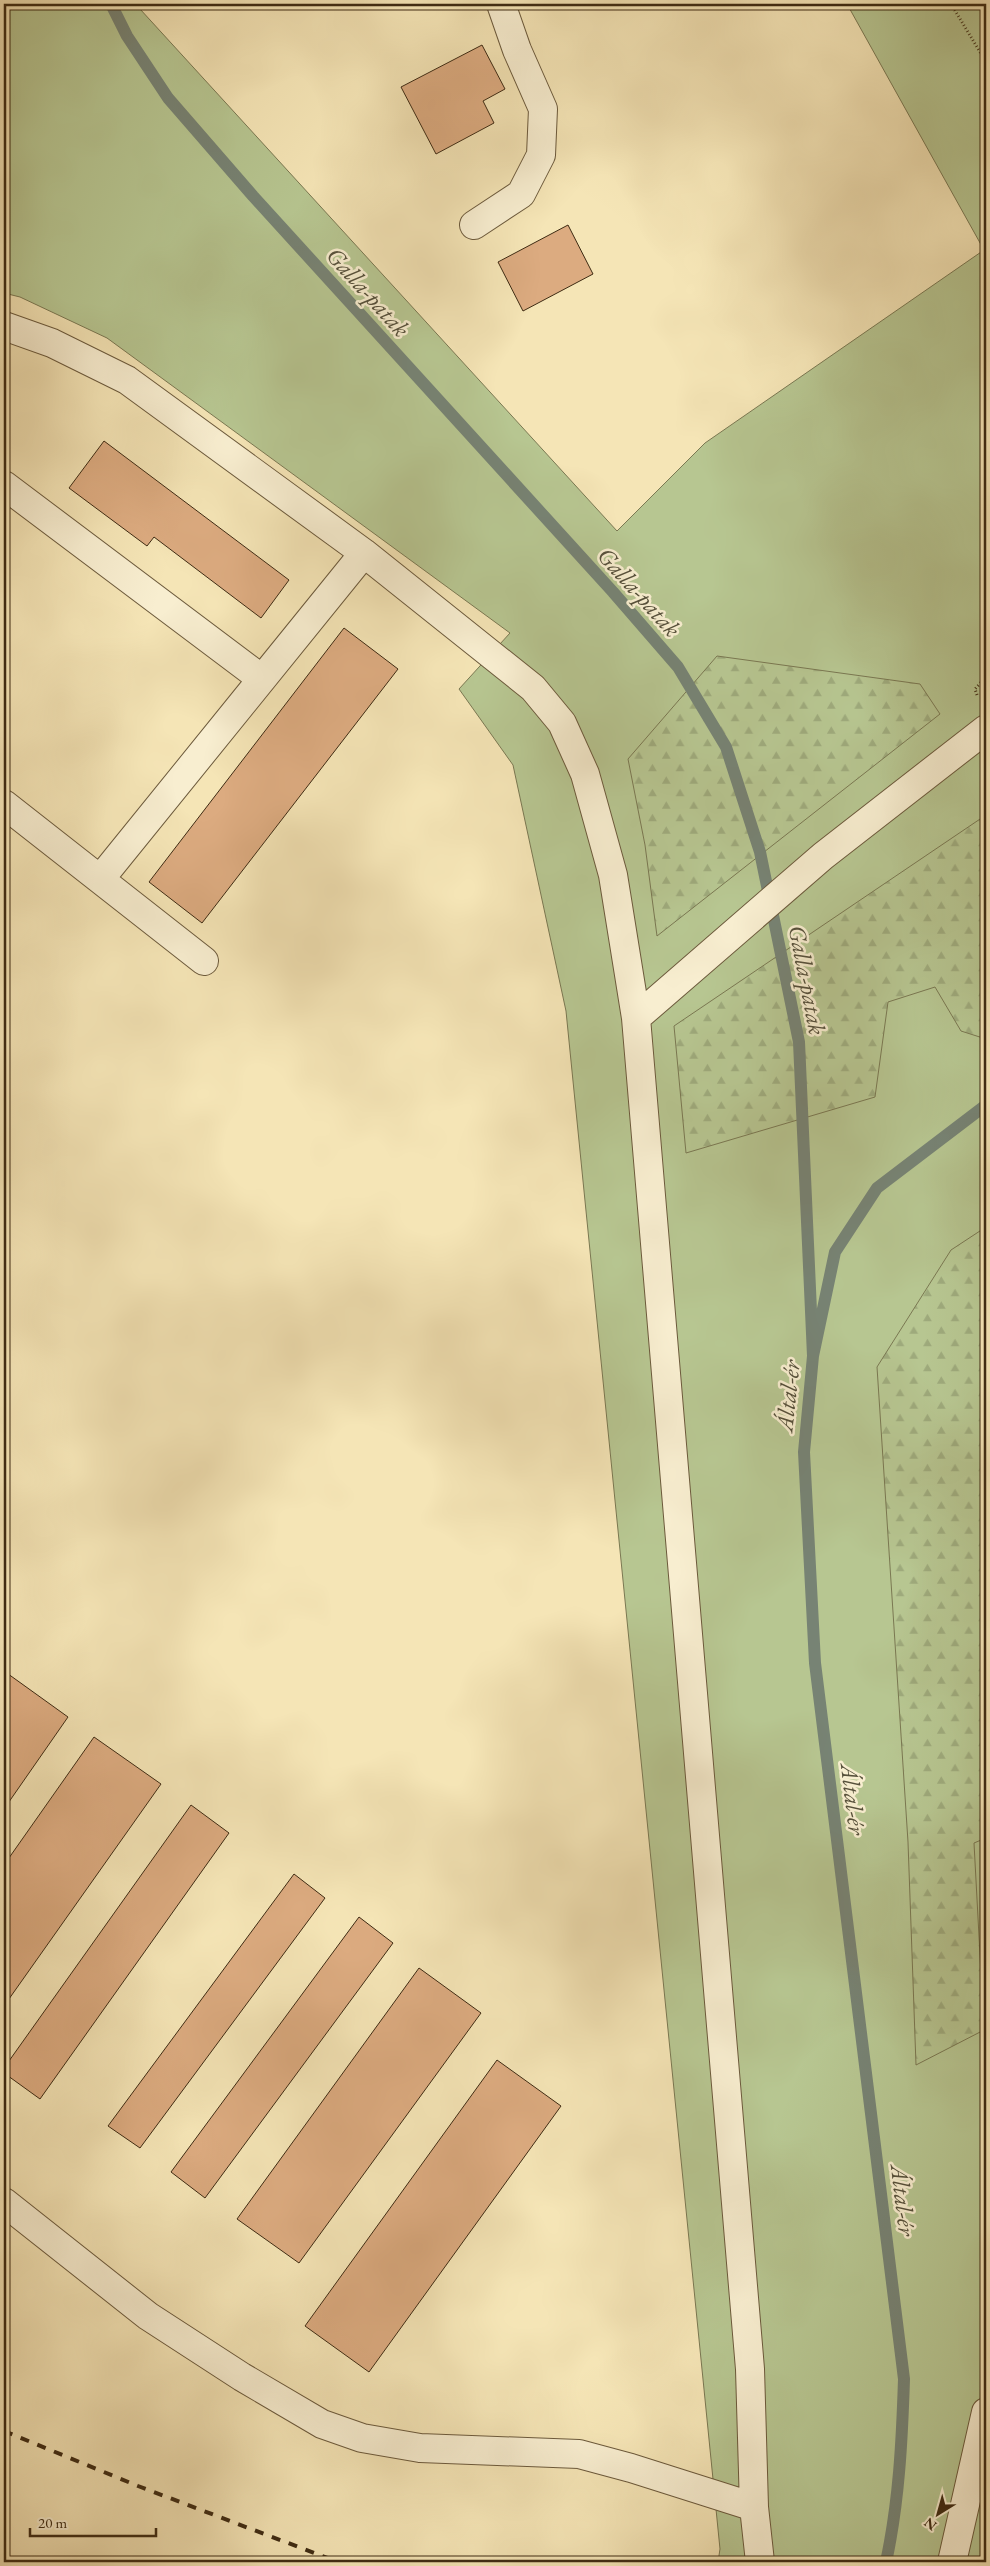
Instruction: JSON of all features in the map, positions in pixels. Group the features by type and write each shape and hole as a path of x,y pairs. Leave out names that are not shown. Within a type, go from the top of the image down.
{"street":[{"path":"474,225 521,194 540,156 542,109 517,50 501,4"},
{"path":"4,326 52,343 127,380 364,553 533,688 562,723 585,774 613,876 636,1018 750,2369 754,2507 760,2562"},
{"path":"4,485 262,679"},
{"path":"101,878 364,553"},
{"path":"636,1018 823,856 986,729"},
{"path":"4,804 101,878 204,961"},
{"path":"4,2202 148,2316 242,2377 322,2424 362,2438 420,2448 579,2454 631,2468 754,2507"},
{"path":"952,2562 986,2412"}],"path":[{"path":"951,4 986,62"}],"green space":[{"path":"4,4 138,4 140,9 617,531 705,443 984,250 847,4 986,4 986,2562 718,2562 720,2549 566,1011 513,765 459,689 510,633 107,338 20,297 4,293"},
{"path":"717,656 920,684 940,714 657,936 645,845 628,759"},
{"path":"986,815 986,1039 961,1031 935,987 888,1002 875,1097 686,1153 674,1026"},
{"path":"986,1227 986,1838 974,1843 984,2030 916,2065 908,1842 877,1367 951,1250"}],"building":[{"path":"482,45 505,89 483,101 494,123 436,154 401,87"},
{"path":"568,225 593,274 523,311 498,262"},
{"path":"104,441 289,580 261,618 154,537 147,546 69,488"},
{"path":"344,628 398,669 202,923 149,882"},
{"path":"4,1671 68,1717 4,1809"},
{"path":"94,1737 161,1784 4,2006 4,1865"},
{"path":"191,1805 229,1833 40,2099 4,2073 4,2068"},
{"path":"294,1874 325,1898 140,2148 108,2126"},
{"path":"359,1917 393,1943 205,2198 171,2172"},
{"path":"419,1968 481,2013 299,2263 237,2219"},
{"path":"497,2060 561,2106 369,2372 305,2326"}],"waterway":[{"name":"Galla-patak","path":"111,4 127,36 168,98 253,196 613,592 678,667 726,747 760,852 799,1042 813,1356"},
{"name":"Által-ér","path":"886,2562 897,2494 904,2379 815,1663 804,1452 813,1356 835,1252 877,1188 986,1105"}],"railway":[{"path":"4,2431 138,2486 338,2562"}]}
